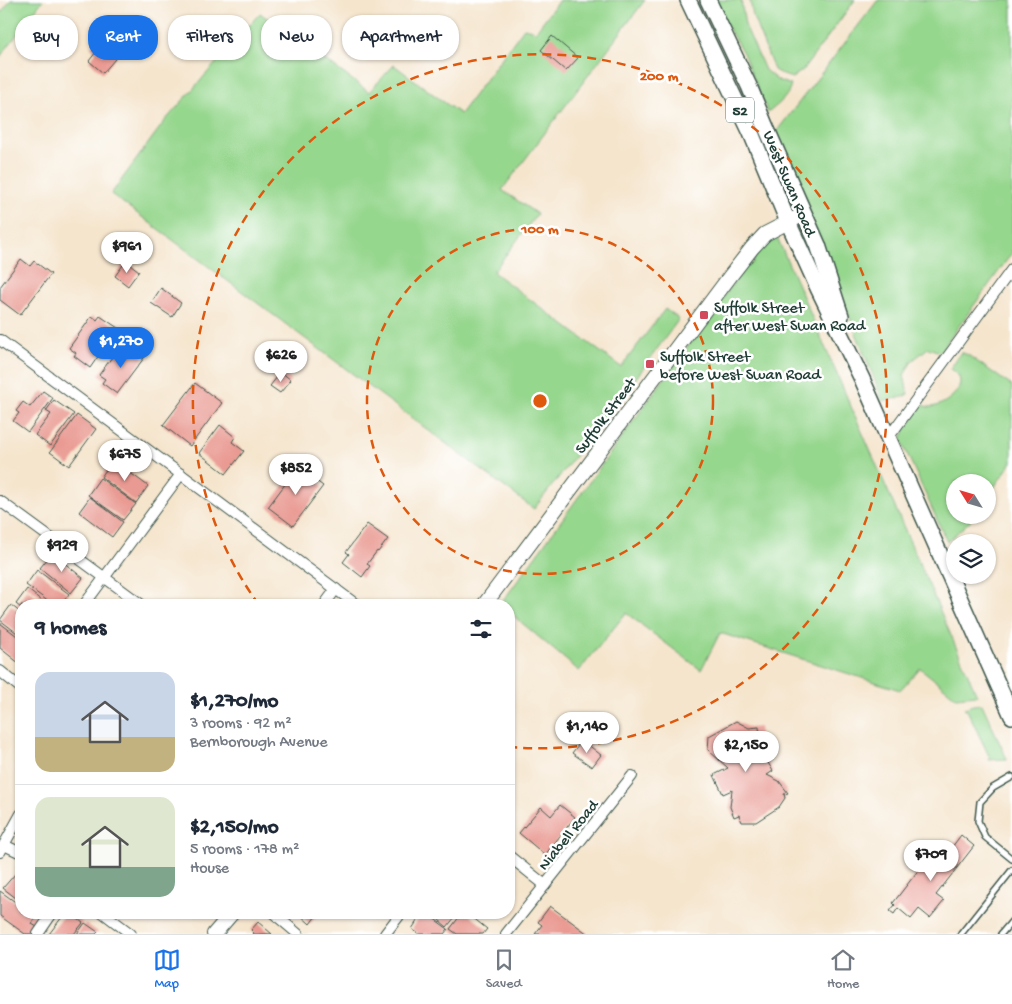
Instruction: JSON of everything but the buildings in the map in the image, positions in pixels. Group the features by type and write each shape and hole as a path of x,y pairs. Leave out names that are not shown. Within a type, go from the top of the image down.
{"main road":[{"name":"West Swan Road","path":"688,0 751,133 788,222 862,379 1012,716"},
{"name":"West Swan Road","path":"708,0 749,86 818,245 862,379"}],"street":[{"name":"Suffolk Street","path":"488,599 731,275 759,241 774,229 804,214"},
{"path":"888,438 1012,269"},
{"path":"0,340 349,599"},
{"path":"88,599 181,474"},
{"path":"0,501 134,599"},
{"path":"328,599 336,589"},
{"path":"0,671 15,683"},
{"name":"Niabell Road","path":"506,934 632,776"},
{"path":"15,825 2,849 15,852"},
{"path":"515,861 545,885"},
{"path":"38,934 48,919"},
{"path":"118,919 131,934"},
{"path":"214,934 227,919"},
{"path":"280,919 298,934"},
{"path":"385,934 397,919"}],"lane":[{"path":"1012,777 993,788 980,802 978,821 985,837 1012,859"},
{"path":"961,934 1012,870"},
{"path":"1002,934 1012,921"}],"green space":[{"path":"11,0 43,0 32,15 15,15 15,37 0,57 0,14"},
{"path":"559,0 645,0 502,190 537,214 493,272 621,367 665,309 679,319 636,378 534,509 111,194 164,122 219,60 251,60 251,23 260,13 263,15 261,15 261,60 325,60 369,92 394,65 460,114 524,28 536,31"},
{"path":"712,0 741,0 745,25 765,70 777,80 791,85 785,97 768,113 743,53"},
{"path":"750,0 855,0 803,70 792,78 774,70 753,17"},
{"path":"878,0 1012,0 1012,253 940,352 928,348 912,361 904,375 908,394 903,397 883,401 776,132"},
{"path":"777,237 977,695 956,697 920,668 900,690 720,633 701,670 626,613 579,671 515,617 515,599 504,599 746,266 753,263 758,250 768,240"},
{"path":"961,352 1012,386 1012,462 996,485 996,474 946,474 946,524 967,524 956,534 946,534 946,540 901,440 905,429 922,405 934,407 940,405 951,398 959,388 959,377 950,369"},
{"path":"982,704 1007,759 989,760 990,758 967,710 964,708"}],"place":[{"name":"Suffolk Street after West Swan Road","path":"704,315"},
{"name":"Suffolk Street before West Swan Road","path":"650,364"}]}
